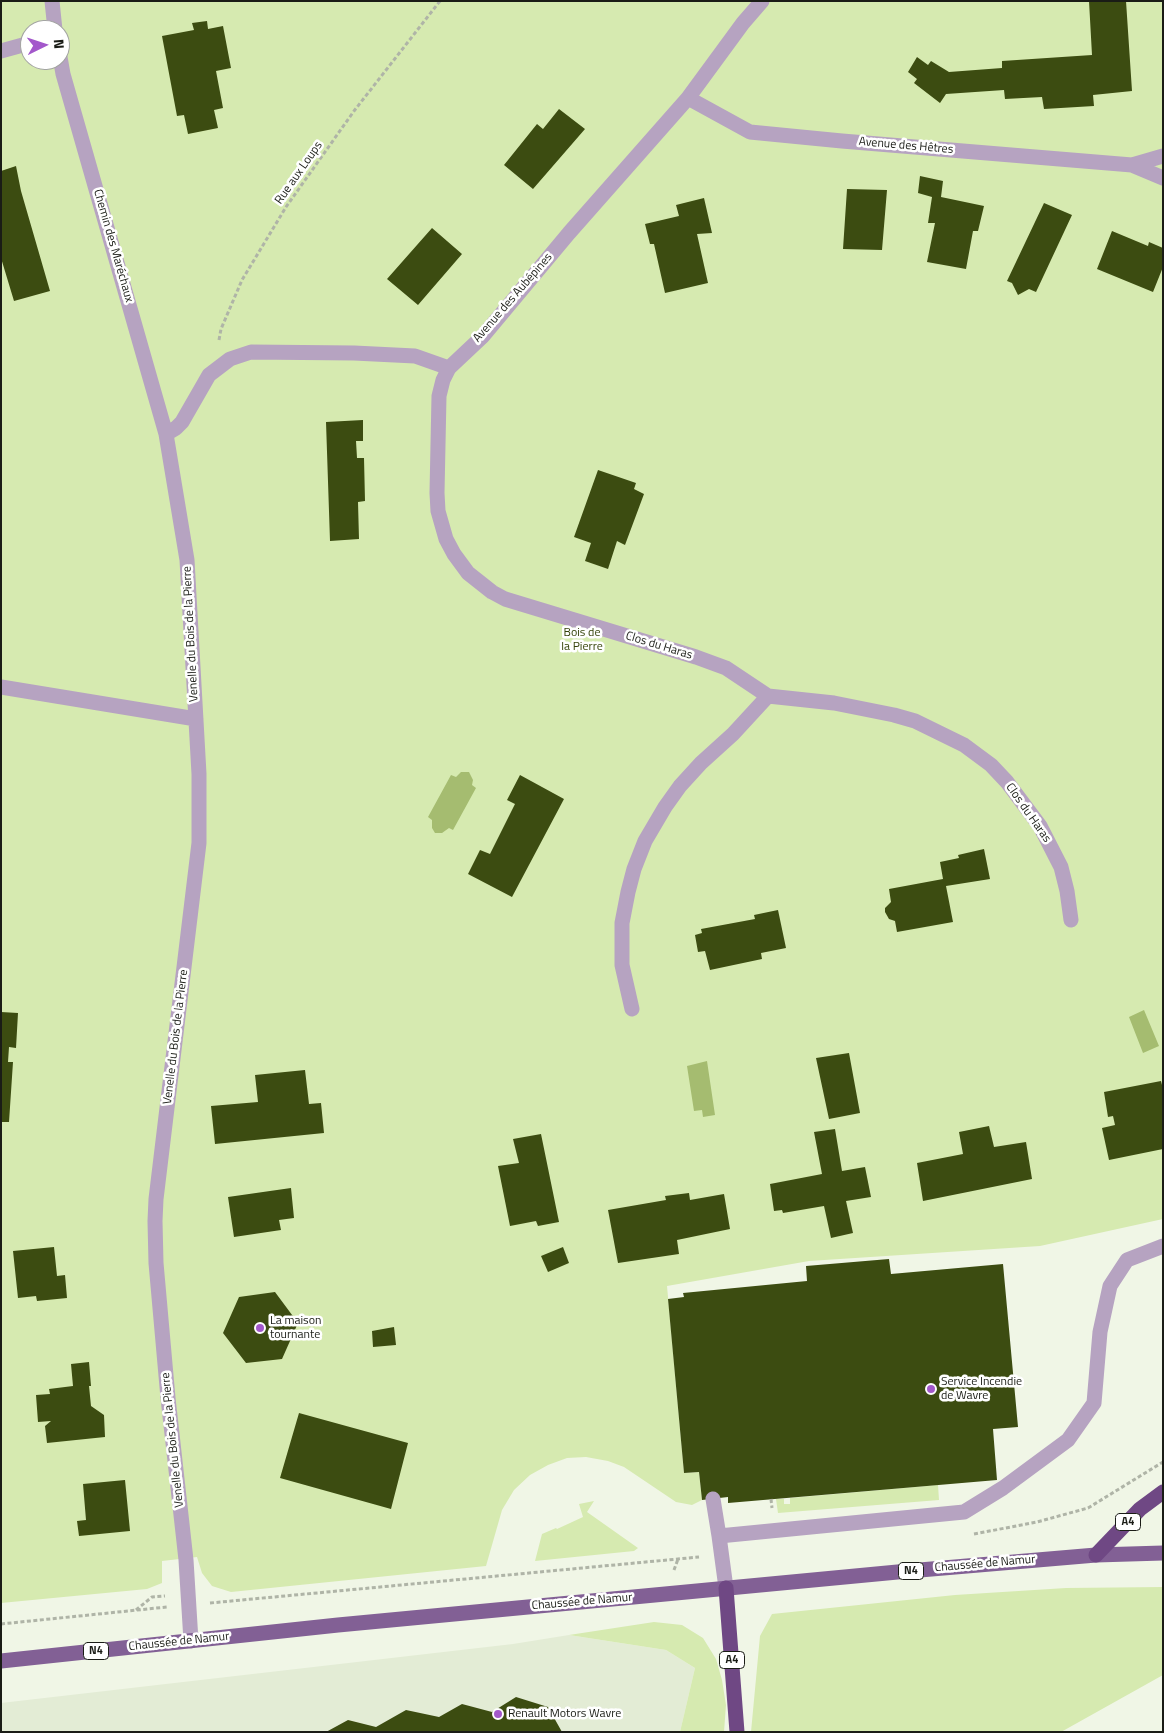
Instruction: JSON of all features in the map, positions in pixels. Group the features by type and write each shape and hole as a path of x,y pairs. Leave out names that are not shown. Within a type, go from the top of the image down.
{"highway":[{"name":"A4","path":"1096,1555 1140,1509 1163,1492"},
{"name":"A4","path":"726,1588 737,1732"}],"main road":[{"name":"Chaussée de Namur","path":"1,1661 726,1588 1096,1555 1163,1553"}],"street":[{"path":"52,1 54,20"},
{"name":"Avenue des Aubépines","path":"449,368 483,336 569,233 688,98 743,23 762,1"},
{"path":"1,51 20,46"},
{"name":"Chemin des Maréchaux","path":"62,70 166,434"},
{"name":"Avenue des Hêtres","path":"688,98 750,132 1132,165 1163,178"},
{"name":"Avenue des Hêtres","path":"1132,165 1163,156"},
{"path":"166,434 182,422 210,375 230,359 250,352 415,356 449,368"},
{"name":"Clos du Haras","path":"449,368 442,380 439,396 438,511 446,539 454,554 468,572 492,592 505,599 696,657 726,668 768,696 834,703 894,715 915,721 948,736 977,754 1007,782 1040,826 1052,846 1061,867 1071,920"},
{"name":"Venelle du Bois de la Pierre","path":"166,434 187,560 199,800 197,867 156,1199 155,1221 156,1263 168,1398 186,1560 191,1641"},
{"path":"1,687 196,719"},
{"path":"632,1009 622,965 622,923 634,869 645,841 680,786 733,734 768,696"},
{"path":"719,1536 964,1512 1003,1488 1068,1440 1094,1402 1100,1332 1110,1286 1127,1260 1163,1246"},
{"path":"713,1498 726,1588"}],"path":[{"name":"Rue aux Loups","path":"210,375 218,349 221,329 242,280 286,207 354,111 440,1"},
{"path":"1061,1516 1096,1505 1163,1463"},
{"path":"231,1601 721,1555"},
{"path":"1,1624 136,1610 152,1597 188,1594"}],"shaded area":[{"path":"461,772 469,772 473,780 472,785 476,788 453,830 449,828 442,833 435,833 432,828 432,820 428,817 451,775 456,777"},
{"path":"1144,1010 1159,1046 1143,1053 1129,1017"},
{"path":"707,1061 715,1115 703,1117 702,1110 694,1111 687,1066"},
{"path":"569,1635 666,1650 695,1668 680,1732 1,1732 1,1703 513,1644"}],"green space":[{"name":"Bois de la Pierre","path":"1,1 1163,1 1163,1219 1040,1246 809,1261 667,1286 684,1473 699,1472 702,1500 692,1505 676,1502 624,1467 608,1461 586,1457 567,1458 548,1465 530,1475 514,1490 502,1510 486,1566 231,1592 212,1586 202,1573 197,1557 162,1561 162,1583 147,1589 1,1603"},
{"path":"938,1485 939,1500 778,1513 776,1499 784,1499 784,1504 790,1504 790,1498"},
{"path":"594,1501 587,1512 638,1548 634,1551 535,1561 542,1534 583,1517 579,1504"},
{"path":"1163,1587 1163,1675 1061,1732 751,1732 760,1636 772,1614 955,1595 1066,1588"},
{"path":"654,1622 682,1625 703,1638 716,1659 722,1680 726,1705 724,1732 680,1732 695,1668 666,1650 569,1635"}],"building":[{"path":"1089,1 1126,1 1132,91 1093,95 1094,106 1044,109 1042,97 1005,99 1004,90 946,94 940,103 914,83 917,79 908,72 917,57 928,65 931,61 949,72 1002,68 1002,61 1092,55"},
{"path":"207,21 208,29 223,26 231,68 216,71 223,108 214,110 218,128 188,134 184,115 177,116 162,36 194,30 192,23"},
{"path":"559,109 585,129 533,189 504,165 537,124 543,129"},
{"path":"16,166 21,191 50,291 14,301 1,258 1,171"},
{"path":"920,176 943,181 941,197 984,206 978,231 973,231 966,269 927,262 935,223 928,223 932,197 918,193"},
{"path":"847,189 887,190 882,250 843,249"},
{"path":"704,198 712,233 697,234 708,283 665,293 654,244 650,244 645,224 679,216 676,205"},
{"path":"1044,203 1072,215 1036,292 1029,289 1018,295 1012,283 1007,281"},
{"path":"432,228 462,254 418,305 387,279"},
{"path":"1112,231 1148,246 1149,242 1163,248 1163,267 1153,292 1097,269"},
{"path":"363,420 363,441 356,441 357,458 364,458 365,501 358,502 359,539 330,541 326,422"},
{"path":"598,470 636,483 634,489 644,494 625,545 617,541 608,569 585,561 591,543 574,537"},
{"path":"520,775 564,799 512,897 468,874 480,850 490,854 515,804 507,800"},
{"path":"984,849 990,879 946,886 953,922 897,932 895,921 889,919 885,912 885,908 891,902 889,889 943,879 940,862 959,858 958,855"},
{"path":"778,910 786,948 761,953 762,959 710,970 705,951 698,952 695,935 702,933 701,929 755,919 754,915"},
{"path":"1,1012 18,1013 16,1048 9,1047 8,1062 13,1062 9,1122 1,1122"},
{"path":"849,1053 860,1113 829,1119 816,1058"},
{"path":"305,1070 309,1104 321,1103 324,1133 215,1144 211,1106 258,1102 255,1075"},
{"path":"1161,1081 1163,1089 1163,1149 1109,1160 1102,1128 1115,1125 1113,1116 1108,1117 1104,1092"},
{"path":"989,1126 994,1147 1026,1142 1032,1179 923,1201 917,1163 963,1154 959,1132"},
{"path":"835,1129 842,1171 865,1167 871,1197 846,1201 853,1233 831,1238 824,1206 783,1213 782,1210 774,1211 770,1184 822,1174 814,1132"},
{"path":"541,1134 559,1222 538,1226 536,1221 510,1226 498,1166 519,1163 513,1139"},
{"path":"291,1188 294,1218 279,1220 281,1230 234,1237 228,1197"},
{"path":"689,1193 690,1200 724,1194 730,1229 677,1240 679,1254 618,1263 608,1210 666,1200 665,1196"},
{"path":"54,1247 57,1276 65,1275 67,1298 37,1301 36,1296 18,1298 13,1251"},
{"path":"563,1247 569,1263 548,1272 541,1256"},
{"path":"889,1259 891,1274 1003,1264 1018,1427 993,1429 997,1480 728,1503 728,1497 702,1500 699,1472 684,1473 668,1299 684,1297 683,1293 807,1281 806,1266"},
{"name":"La maison tournante","path":"275,1292 298,1323 282,1359 246,1363 223,1333 239,1297"},
{"path":"394,1327 396,1345 373,1347 372,1331"},
{"path":"89,1362 91,1406 104,1415 105,1437 47,1443 45,1426 51,1421 38,1422 36,1395 50,1394 49,1389 73,1386 71,1364"},
{"path":"299,1413 408,1443 391,1509 280,1478"},
{"path":"125,1480 130,1531 79,1536 77,1521 86,1520 83,1484"},
{"name":"Renault Motors Wavre","path":"516,1697 548,1707 562,1732 326,1732 348,1720 376,1727 406,1710 439,1717 462,1704 492,1712"}],"place":[{"name":"La maison tournante","path":"260,1328"},
{"name":"Service Incendie de Wavre","path":"931,1389"},
{"name":"Renault Motors Wavre","path":"498,1714"}]}
